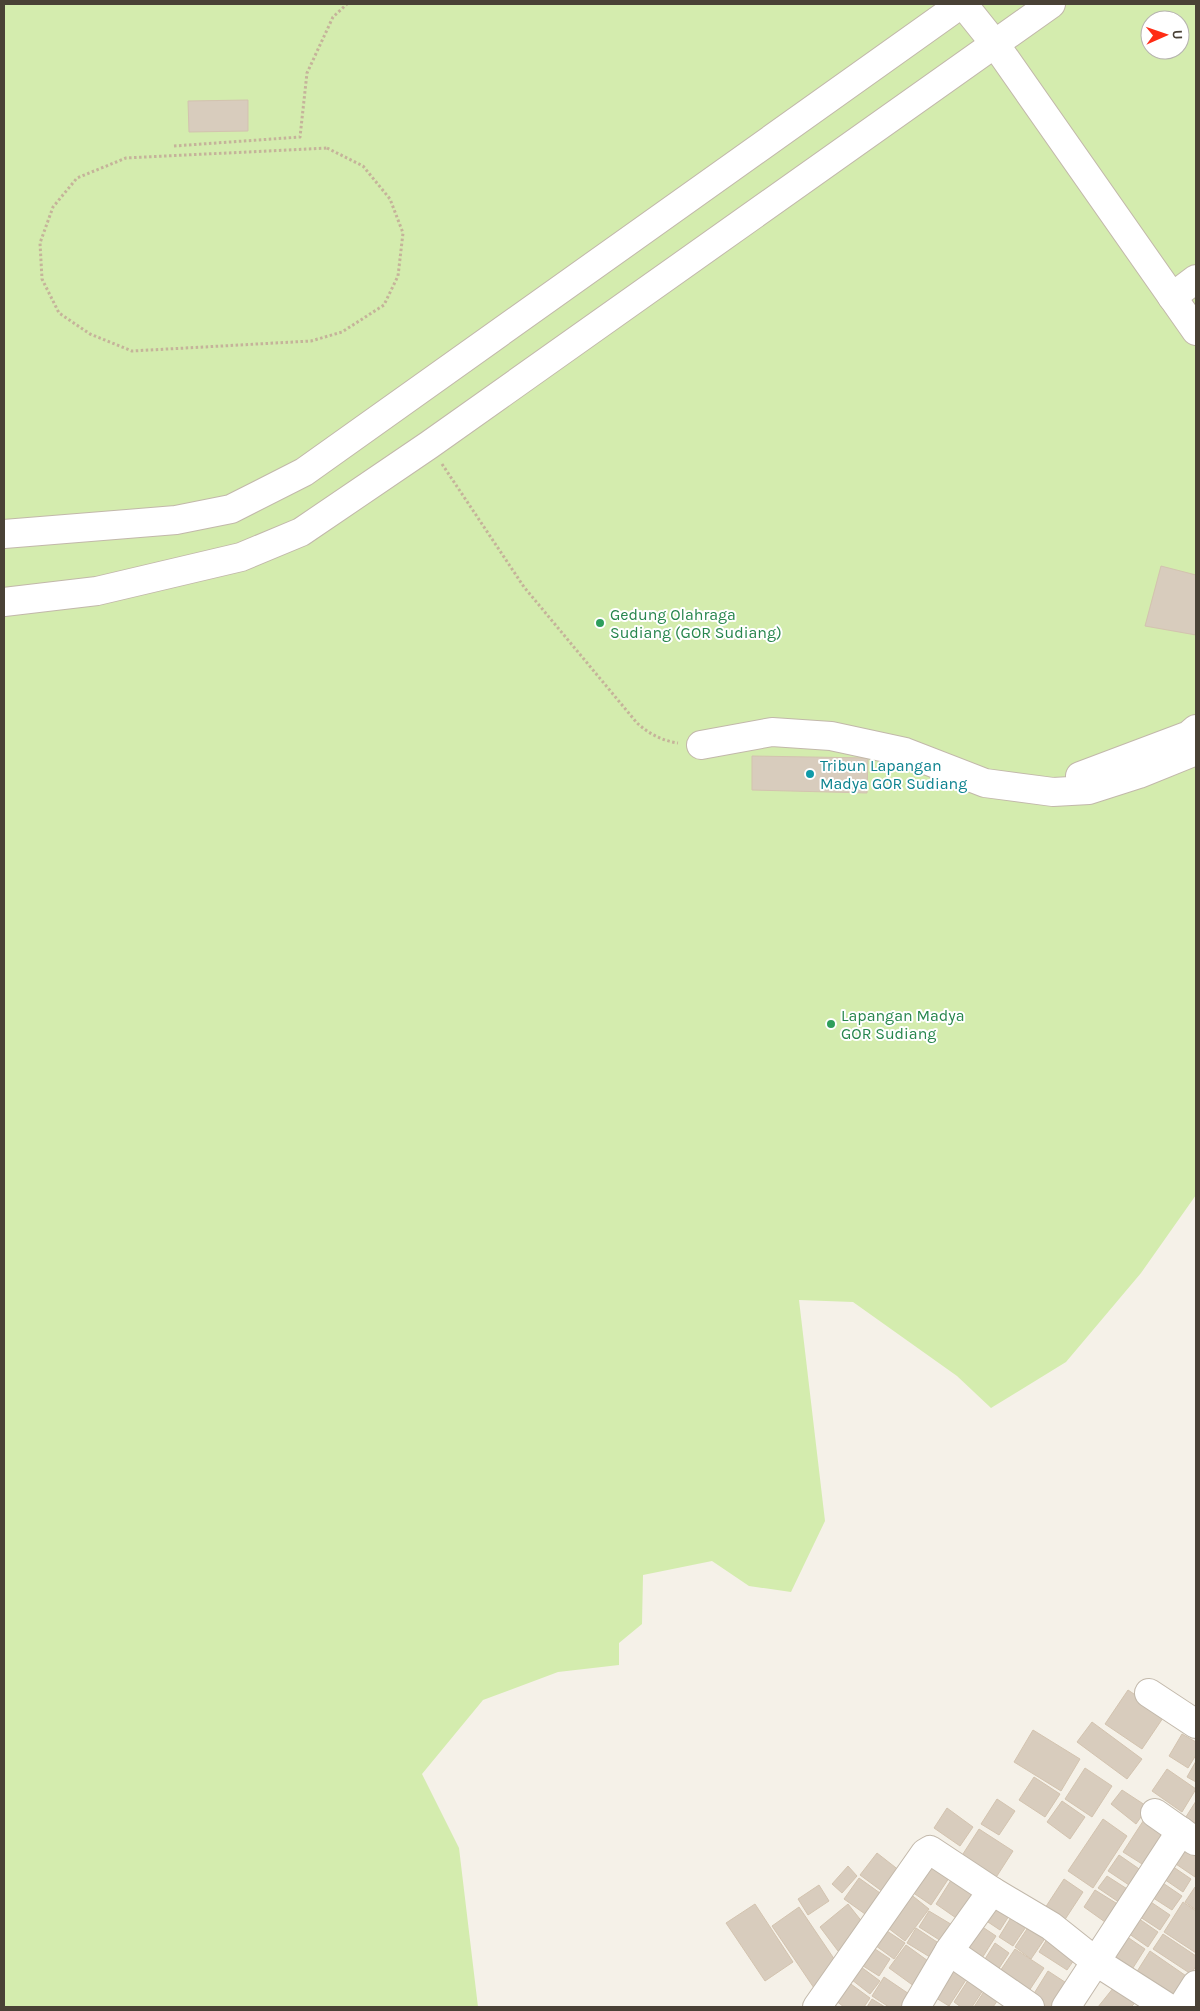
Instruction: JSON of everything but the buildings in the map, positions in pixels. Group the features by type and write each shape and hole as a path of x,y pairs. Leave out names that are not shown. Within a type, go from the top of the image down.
{"street":[{"path":"4,534 186,518 231,509 304,472 962,4 995,44 1196,331"},
{"path":"4,602 97,591 241,557 301,532 429,445 1051,4"},
{"path":"1172,297 1196,279"},
{"path":"1053,792 1086,773 1189,734 1196,729"},
{"path":"701,745 772,732 830,736 905,752 985,783 1053,792 1088,790 1139,774 1196,751"},
{"path":"1149,1693 1196,1724"},
{"path":"1066,2007 1095,1961 1188,1836 1155,1813"},
{"path":"817,2007 927,1851 935,1852 992,1891 1051,1926 1095,1961 1167,2007"},
{"path":"916,2007 949,1950 992,1891"},
{"path":"949,1950 1030,2007"},
{"path":"1182,2007 1196,1986"}],"path":[{"path":"174,146 300,137 307,73 333,17 347,4"},
{"path":"327,148 363,166 390,199 402,233 398,276 384,305 342,332 311,341 132,351 90,334 59,313 42,280 40,243 53,207 77,178 126,158 327,148"},
{"path":"429,445 524,587 637,723 645,731 667,741 701,745"}],"green space":[{"name":"Gedung Olahraga Sudiang (GOR Sudiang)","path":"4,4 1196,4 1196,1195 1141,1273 1066,1362 991,1408 957,1376 853,1302 799,1300 825,1521 791,1592 749,1586 712,1561 643,1575 642,1624 619,1643 619,1665 558,1672 483,1700 422,1774 459,1848 478,2007 4,2007"}],"place":[{"name":"Gedung Olahraga Sudiang (GOR Sudiang)","path":"600,623"},
{"name":"Tribun Lapangan Madya GOR Sudiang","path":"810,774"},
{"name":"Lapangan Madya GOR Sudiang","path":"831,1024"}]}
